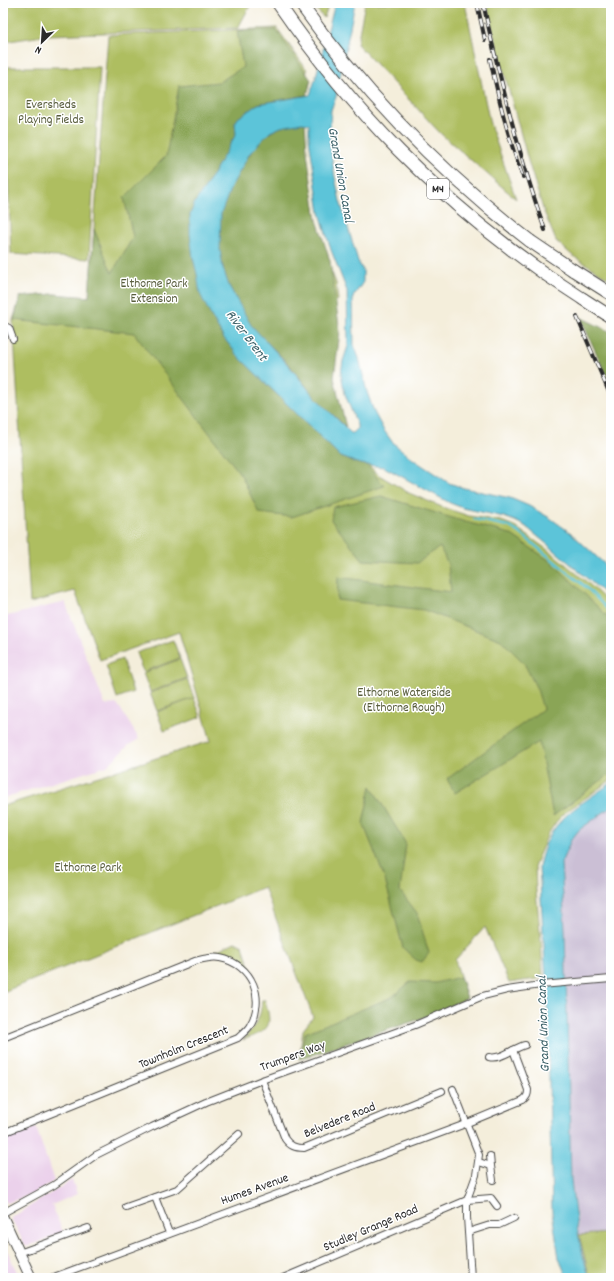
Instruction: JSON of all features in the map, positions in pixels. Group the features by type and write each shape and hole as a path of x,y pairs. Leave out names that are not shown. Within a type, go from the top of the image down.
{"highway":[{"name":"M4","path":"278,3 301,37 344,91 374,125 426,178 452,202 496,238 545,274 611,317"},
{"name":"M4","path":"300,3 354,74 402,127 438,163 479,199 530,240 611,294"}],"main road":[{"path":"3,1218 31,1278"}],"street":[{"path":"3,325 9,328 13,339"},
{"name":"Townholm Crescent","path":"3,1038 195,961 207,958 218,957 231,961 241,967 250,976 256,987 257,1002 254,1017 248,1028 238,1038 3,1133"},
{"name":"Trumpers Way","path":"3,1213 54,1185 96,1155 206,1102 262,1080 415,1025 483,996 541,984 611,979"},
{"path":"489,1057 497,1058 526,1045"},
{"name":"Humes Avenue","path":"51,1278 467,1123 526,1098 528,1090 513,1050"},
{"name":"Belvedere Road","path":"262,1080 285,1140 288,1144 296,1148 304,1148 442,1091"},
{"path":"453,1089 479,1155 476,1175 468,1200 468,1232 471,1278"},
{"path":"126,1207 177,1189 239,1134"},
{"path":"490,1156 493,1180"},
{"path":"479,1162 491,1166"},
{"path":"155,1197 169,1233"},
{"name":"Studley Grange Road","path":"283,1278 468,1200 491,1198 497,1206"},
{"path":"468,1232 490,1225 498,1225 514,1218"},
{"path":"19,1253 88,1228"}],"shaded area":[{"path":"65,602 105,705 116,704 120,708 139,739 129,745 107,766 3,798 3,617"},
{"path":"611,807 611,1233 579,1235 571,1180 565,930 561,863 571,840 579,830"},
{"path":"36,1127 54,1181 30,1195 7,1203 3,1196 3,1140"},
{"path":"72,1180 77,1194 52,1205 63,1232 26,1247 11,1218"},
{"path":"3,1241 14,1266 20,1278 3,1278"}],"green space":[{"path":"3,3 251,4 238,28 49,35 3,42"},
{"path":"311,3 329,3 324,18"},
{"path":"365,3 465,3 490,124 516,199 441,134 357,44"},
{"path":"487,3 611,3 611,280 573,256 556,241 543,209 529,164 491,24"},
{"name":"Elthorne Waterside (Elthorne Rough)","path":"277,28 307,70 301,128 306,188 323,249 336,283 338,300 251,347 379,475 409,493 442,507 469,516 501,521 514,526 552,553 588,583 611,605 611,780 567,811 556,822 548,834 535,864 543,978 509,983 485,927 455,960 467,998 420,1019 299,1059 303,1030 313,1017 264,887 3,992 3,806 211,741 179,632 100,660 75,591 30,603 13,320 20,297 53,294 89,297 108,35"},
{"name":"Elthorne Park Extension","path":"276,30 311,80 307,95 258,104 238,118 235,123 236,134 205,188 195,202 193,258 211,316 223,337 239,357 341,457 367,465 384,486 292,517 259,513 241,475 134,333 14,320 20,297 53,294 89,297 94,229 112,273 133,237 124,198 166,156 179,86 219,82 243,67 237,31"},
{"name":"Eversheds Playing Fields","path":"4,67 100,67 89,259 11,254"},
{"path":"305,123 307,152 317,220 330,261 340,332 334,378 346,427 311,393 291,367 251,325 235,300 224,272 221,258 219,228 222,208 232,184 248,157 260,141 275,130 284,126"},
{"path":"580,317 611,332 611,386"},
{"path":"381,496 510,534 553,563 611,620 611,773 553,816 539,742 455,793 447,779 543,709 537,689 524,663 501,640 424,610 337,600 338,577 451,592 448,565 440,547 417,563 363,560 331,520 333,507"},
{"path":"173,640 180,658 143,672 136,653"},
{"path":"122,659 133,692 117,698 106,665"},
{"path":"180,659 187,678 150,692 143,673"},
{"path":"187,679 194,698 157,711 150,693"},
{"path":"194,698 201,717 164,731 157,712"},
{"path":"371,786 406,844 400,891 417,913 429,953 422,962 416,960 403,948 384,876 363,823"},
{"path":"235,942 243,946 251,970 232,958 211,953"},
{"path":"460,977 467,998 420,1019 299,1059 305,1033 392,997 410,982 435,983"},
{"path":"262,1000 265,1000 269,1017 267,1027 259,1033 243,1040 257,1022"},
{"path":"611,1233 611,1278 590,1278 579,1235"}],"water":[{"name":"River Brent","path":"335,3 355,3 336,97 331,110 330,145 340,201 358,261 363,271 363,282 353,297 354,345 359,358 367,392 374,412 383,429 393,443 414,460 449,483 464,488 510,498 529,506 550,518 571,533 611,570 611,599 525,526 504,517 463,508 450,503 384,467 360,464 341,457 239,357 223,337 211,316 200,294 193,258 190,234 190,215 195,202 205,188 236,134 235,123 238,118 258,104 310,95","holes":["302,123 309,124 309,138 320,213 331,250 347,291 348,346 343,361 341,374 345,394 357,425 357,429 353,433 351,433 312,394 290,367 251,325 229,286 223,268 220,250 221,214 231,187 250,153 270,132 281,127"]},
{"path":"611,783 611,807 579,830 571,840 561,863 565,930 571,1180 580,1242 590,1278 567,1278 559,1258 552,1212 547,995 539,867 543,851 556,826 575,808"}],"waterway":[{"path":"474,519 508,526 520,533 587,588 611,613"}],"railway":[{"path":"477,3 485,40"},
{"path":"483,3 511,118 545,230"},
{"path":"490,59 508,134 523,177"},
{"path":"577,317 611,397"}],"water label":[{"name":"Grand Union Canal","path":"340,175"},
{"name":"Grand Union Canal","path":"544,1024"}],"park label":[{"name":"Elthorne Park","path":"88,868"}]}
